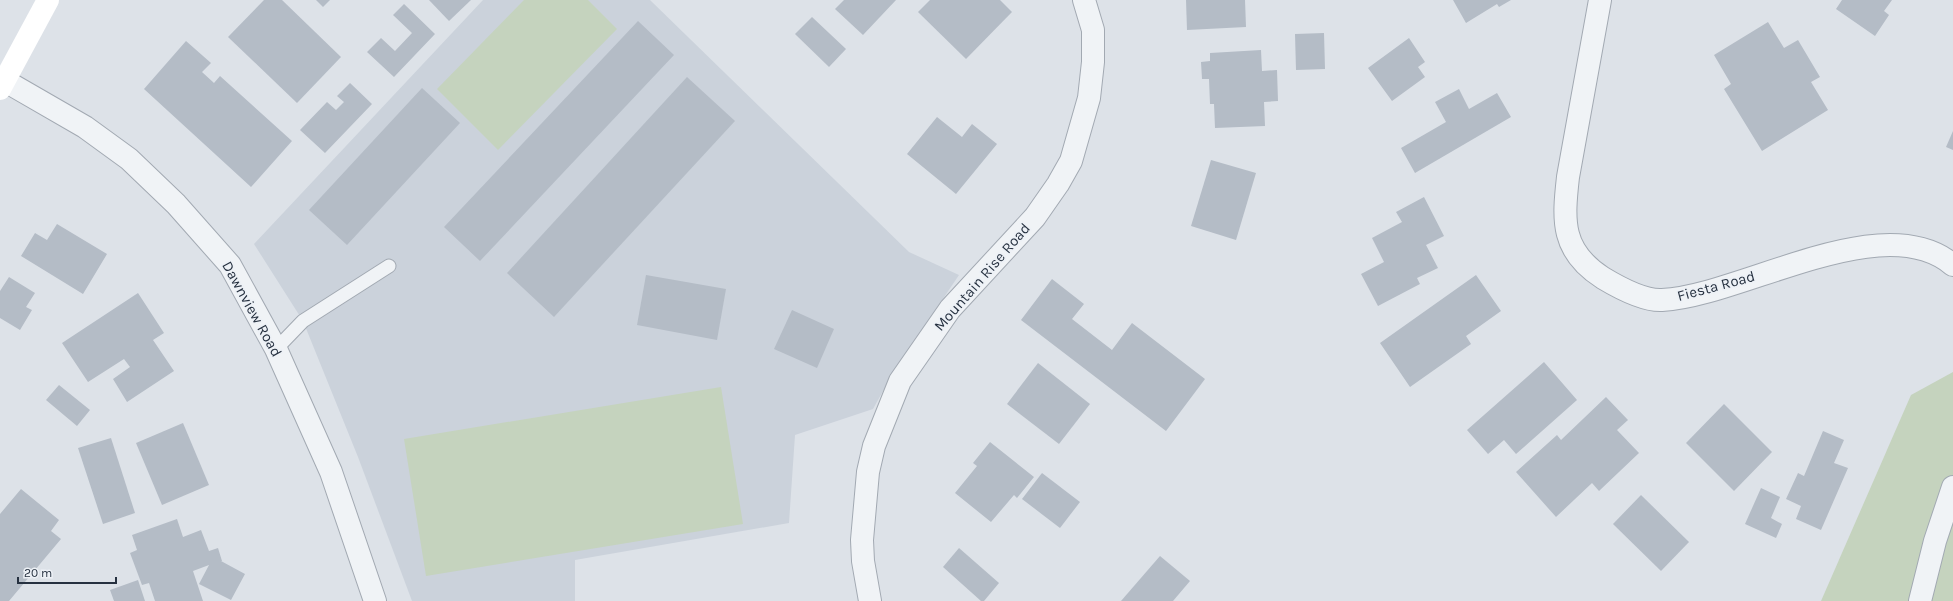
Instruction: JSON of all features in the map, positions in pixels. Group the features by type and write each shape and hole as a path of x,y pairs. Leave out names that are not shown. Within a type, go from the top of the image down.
{"street":[{"path":"2,82 48,0"},
{"name":"Mountain Rise Road","path":"870,601 863,561 862,540 868,472 874,446 900,381 908,369 950,309 1035,218 1058,184 1071,161 1089,98 1092,69 1093,30 1084,0"},
{"name":"Fiesta Road","path":"1600,0 1568,177 1566,200 1566,229 1574,249 1589,269 1616,286 1638,295 1661,300 1704,292 1850,249 1901,244 1922,249 1944,258 1953,265"},
{"name":"Dawnview Road","path":"2,82 86,127 129,159 176,204 230,265 276,349 332,472 375,601"},
{"path":"1920,601 1935,541 1953,487"}],"lane":[{"path":"276,349 303,321 390,266"}],"shaded area":[{"path":"483,0 650,0 909,252 959,275 893,373 873,409 795,435 789,523 575,560 575,601 412,601 358,457 303,321 254,244"}],"green space":[{"path":"524,0 588,0 617,29 498,150 437,89"},
{"path":"1953,372 1953,601 1821,601 1911,395"},
{"path":"721,387 743,524 426,576 404,439"}],"building":[{"path":"264,0 282,0 341,57 297,103 228,37"},
{"path":"316,0 330,0 323,7"},
{"path":"429,0 471,0 449,21"},
{"path":"844,0 896,0 863,35 835,9"},
{"path":"930,0 1000,0 1012,12 966,59 918,12"},
{"path":"1186,0 1245,0 1246,27 1187,30"},
{"path":"1453,0 1511,0 1499,7 1497,4 1466,23"},
{"path":"1842,0 1892,0 1884,11 1889,15 1875,36 1836,9"},
{"path":"404,4 435,34 394,77 367,52 381,38 395,51 412,33 393,15"},
{"path":"812,17 846,49 829,67 795,34"},
{"path":"638,21 674,55 480,261 444,227"},
{"path":"1768,22 1784,48 1798,40 1820,77 1811,82 1828,110 1762,151 1724,89 1731,84 1714,55"},
{"path":"1324,33 1325,69 1296,70 1295,34"},
{"path":"1409,38 1425,62 1418,67 1425,77 1392,101 1368,68"},
{"path":"186,41 211,63 202,72 214,83 220,76 292,141 251,187 144,89"},
{"path":"1261,50 1262,71 1277,70 1278,101 1264,102 1265,126 1215,128 1214,104 1210,104 1209,79 1202,79 1201,62 1210,61 1210,53"},
{"path":"687,77 735,121 554,317 507,273"},
{"path":"350,83 372,104 325,153 300,130 327,102 336,110 344,102 337,96"},
{"path":"422,88 460,123 347,245 309,210"},
{"path":"1459,89 1469,109 1497,93 1511,117 1415,173 1401,148 1446,122 1435,102"},
{"path":"937,117 962,137 972,124 997,144 956,194 907,154"},
{"path":"1953,131 1953,150 1946,147"},
{"path":"1211,160 1256,173 1236,240 1191,226"},
{"path":"1424,197 1444,236 1426,245 1438,268 1417,278 1420,284 1378,306 1361,274 1384,262 1372,238 1402,222 1396,212"},
{"path":"57,224 107,254 83,294 21,256 35,233 47,240"},
{"path":"646,275 726,289 717,340 637,325"},
{"path":"1476,275 1501,311 1466,336 1471,344 1410,387 1380,343"},
{"path":"9,277 35,293 26,307 32,310 20,330 0,318 0,291"},
{"path":"1052,279 1084,304 1072,319 1112,350 1132,323 1205,379 1166,431 1021,320"},
{"path":"138,293 164,333 153,340 174,371 127,402 113,379 130,367 124,359 88,382 62,343"},
{"path":"792,310 834,329 817,368 774,349"},
{"path":"1544,362 1577,400 1516,454 1504,440 1488,454 1467,430"},
{"path":"1038,363 1090,404 1059,444 1007,404"},
{"path":"59,385 90,410 77,426 46,400"},
{"path":"1606,397 1628,420 1617,430 1639,453 1599,491 1592,483 1556,517 1516,472 1557,435 1561,440"},
{"path":"1724,404 1772,452 1734,491 1686,443"},
{"path":"183,423 209,485 162,505 136,443"},
{"path":"1823,431 1844,440 1834,463 1848,468 1821,530 1796,519 1801,506 1786,499 1798,473 1804,476"},
{"path":"111,438 135,513 103,524 78,448"},
{"path":"990,442 1034,477 1017,498 1014,495 991,522 955,493 977,466 973,463"},
{"path":"1042,473 1080,502 1060,528 1022,499"},
{"path":"1761,488 1780,497 1771,518 1782,524 1776,538 1745,524"},
{"path":"21,489 59,520 51,531 61,539 9,601 0,601 0,514"},
{"path":"1641,495 1689,542 1661,571 1613,524"},
{"path":"177,519 183,537 201,530 209,551 218,548 221,561 245,574 231,600 199,584 209,565 193,571 203,601 155,601 149,583 142,585 130,553 137,550 132,535"},
{"path":"959,548 999,583 984,601 981,601 943,567"},
{"path":"1160,556 1190,581 1173,601 1121,601"},
{"path":"138,580 145,601 114,601 110,590"}]}
